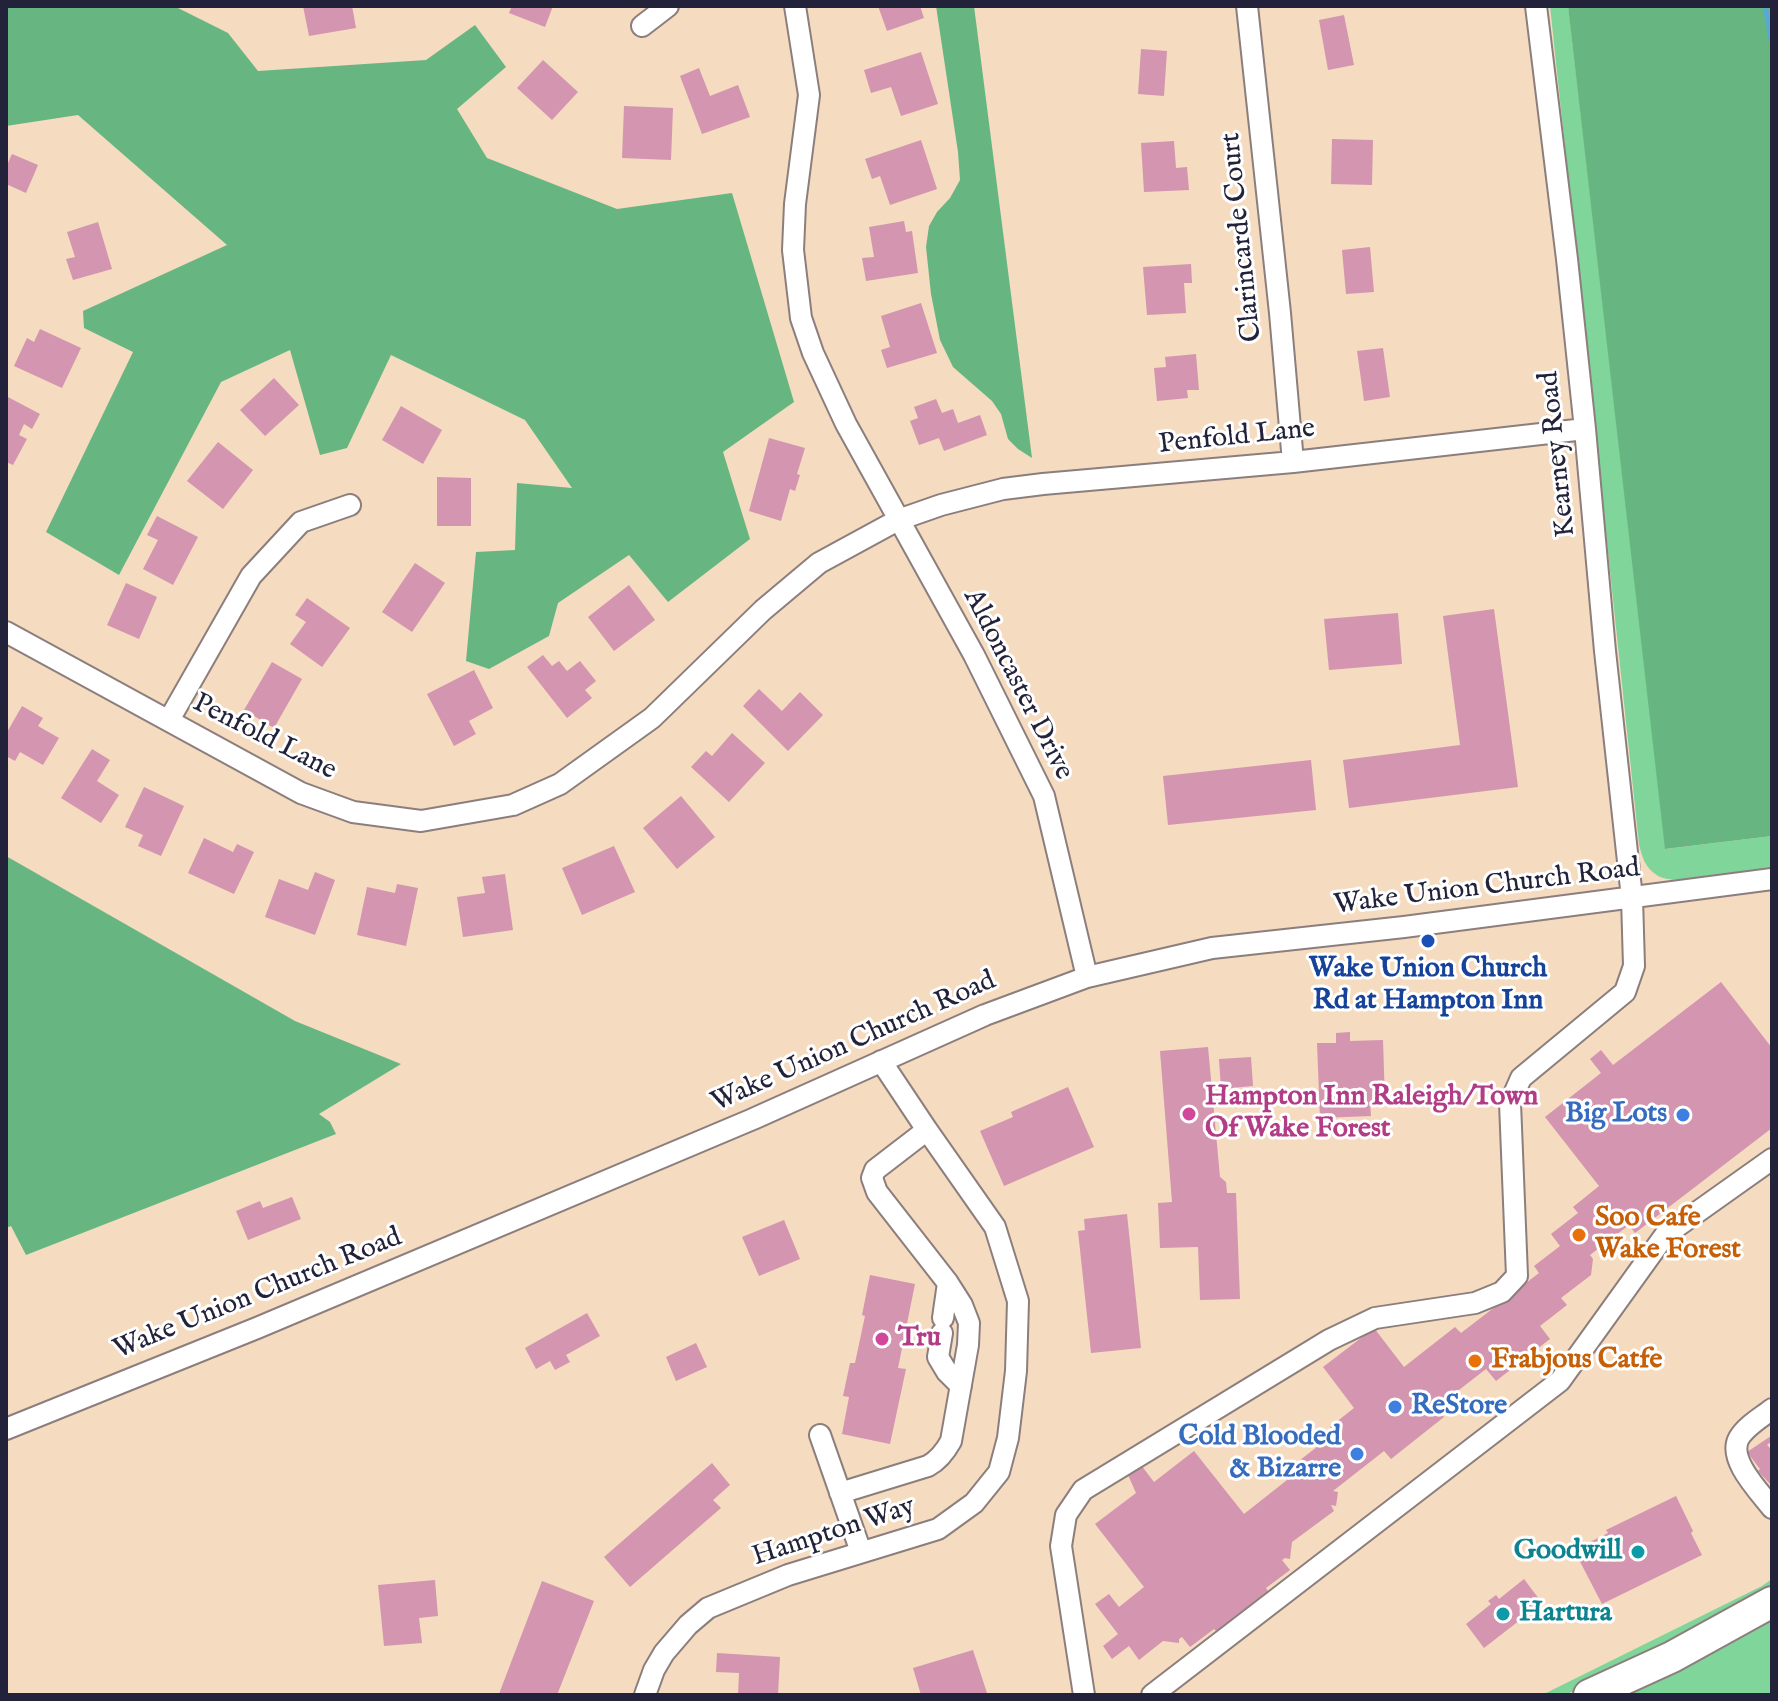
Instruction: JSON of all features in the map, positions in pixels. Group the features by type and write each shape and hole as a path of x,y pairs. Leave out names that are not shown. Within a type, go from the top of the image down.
{"highway":[{"path":"1589,1695 1672,1657 1772,1602"}],"street":[{"path":"642,26 668,6"},
{"path":"795,6 809,95 795,204 793,250 801,318 813,353 846,424 898,520"},
{"name":"Clarincarde Court","path":"1247,6 1293,462"},
{"name":"Kearney Road","path":"1084,1695 1061,1546 1066,1515 1083,1490 1329,1340 1375,1318 1475,1303 1502,1292 1517,1276 1510,1103 1521,1078 1625,992 1634,966 1632,898 1585,429 1536,6"},
{"name":"Penfold Lane","path":"6,632 301,793 353,812 421,821 513,805 560,784 652,718 763,610 819,563 898,520 941,505 1003,489 1293,462 1585,429"},
{"path":"169,720 251,576 301,522 350,505"},
{"name":"Aldoncaster Drive","path":"898,520 974,655 1044,796 1087,977"},
{"name":"Wake Union Church Road","path":"6,1429 271,1322 753,1119 985,1015 1087,977 1212,948 1404,927 1772,879"},
{"name":"Hampton Way","path":"645,1695 664,1653 688,1625 708,1608 788,1575 938,1529 974,1503 999,1472 1008,1438 1016,1371 1018,1301 995,1227 881,1061"},
{"path":"840,1493 928,1466 945,1453 951,1441 969,1323 948,1283 877,1192 872,1178 875,1170 927,1130"},
{"path":"1152,1695 1560,1381 1665,1235 1772,1159"},
{"path":"948,1283 938,1357 961,1386"},
{"path":"1772,1409 1744,1431 1737,1440 1736,1450 1737,1461 1772,1508"},
{"path":"820,1435 861,1552"}],"green space":[{"path":"6,6 174,6 228,33 258,71 426,60 475,25 506,67 457,109 487,158 617,209 732,193 794,402 723,452 750,539 668,602 629,555 558,603 549,636 489,669 466,661 476,552 515,550 517,483 572,488 525,420 391,355 347,448 320,455 290,350 221,382 119,575 46,532 133,352 84,328 83,311 227,245 78,115 6,126"},
{"path":"936,6 974,6 1032,458 1008,439 1001,414 992,401 953,367 940,340 926,247 929,226 960,180"},
{"path":"1550,6 1568,6 1569,13 1666,849 1772,836 1772,869 1696,879 1668,879 1650,869 1640,849"},
{"path":"1568,6 1772,6 1772,836 1665,849"},
{"path":"6,856 295,1021 401,1064 319,1114 330,1122 336,1134 26,1255 11,1226 6,1228"},
{"path":"1772,1579 1772,1590 1676,1643 1565,1695 1542,1695 1762,1586"},
{"path":"1772,1608 1772,1695 1605,1695"}],"building":[{"path":"303,6 352,6 356,28 309,36"},
{"path":"512,6 553,6 545,27 509,13"},
{"path":"878,6 920,6 924,18 887,31"},
{"path":"1344,15 1354,65 1328,70 1319,20"},
{"path":"1141,49 1167,51 1164,96 1138,94"},
{"path":"921,52 938,104 901,116 891,87 871,93 864,70"},
{"path":"543,60 578,92 552,120 517,88"},
{"path":"699,68 710,96 738,85 750,117 702,134 680,76"},
{"path":"624,106 673,108 671,160 622,158"},
{"path":"1332,139 1373,140 1372,185 1331,184"},
{"path":"921,140 937,189 890,205 880,176 872,179 865,159"},
{"path":"1174,141 1176,168 1187,167 1189,190 1144,192 1141,143"},
{"path":"12,154 38,165 26,193 6,184 6,162"},
{"path":"904,221 906,232 912,231 918,273 866,281 862,258 874,257 869,227"},
{"path":"98,222 112,269 73,280 66,259 75,257 67,232"},
{"path":"1370,247 1374,292 1346,294 1342,250"},
{"path":"1191,264 1192,283 1184,283 1186,313 1147,315 1143,267"},
{"path":"921,303 937,353 887,368 881,350 890,347 881,316"},
{"path":"40,329 81,348 62,388 14,366 27,338 34,342"},
{"path":"1383,348 1390,397 1364,401 1357,351"},
{"path":"1196,354 1199,390 1187,390 1188,398 1157,401 1154,368 1166,367 1165,357"},
{"path":"274,378 299,405 265,436 240,410"},
{"path":"6,396 40,414 32,429 24,424 19,435 27,439 13,465 6,462"},
{"path":"936,399 942,413 953,409 958,423 980,415 987,435 944,451 939,438 919,445 910,421 918,418 914,407"},
{"path":"401,406 442,430 423,464 382,440"},
{"path":"769,438 805,448 795,491 790,489 781,521 749,511"},
{"path":"218,442 253,470 223,509 187,481"},
{"path":"437,477 471,478 471,526 437,526"},
{"path":"157,516 198,537 173,585 143,569 158,540 147,535"},
{"path":"415,563 445,583 412,632 382,612"},
{"path":"126,583 157,597 139,639 107,625"},
{"path":"629,585 655,620 614,651 588,617"},
{"path":"307,598 350,628 322,667 290,644 306,622 295,615"},
{"path":"1494,609 1518,787 1349,808 1343,760 1460,745 1443,616"},
{"path":"1398,613 1402,664 1329,670 1324,619"},
{"path":"543,655 552,666 559,661 567,671 580,661 596,681 585,690 592,698 567,718 527,667"},
{"path":"272,662 302,679 274,728 244,710"},
{"path":"474,670 493,708 469,721 476,734 454,746 427,694"},
{"path":"759,689 782,711 800,692 823,715 788,751 743,706"},
{"path":"22,706 43,718 38,726 59,738 43,765 20,752 15,761 6,756 6,734"},
{"path":"732,733 765,763 729,802 691,767 706,751 712,756"},
{"path":"92,749 110,760 97,781 119,795 101,823 61,798"},
{"path":"1311,760 1316,810 1168,825 1163,776"},
{"path":"144,787 184,806 161,856 138,846 143,835 125,827"},
{"path":"681,796 715,837 677,869 643,828"},
{"path":"204,838 233,852 237,844 254,852 234,894 188,873"},
{"path":"614,846 635,892 582,915 562,868"},
{"path":"315,872 335,880 315,935 265,917 279,879 308,890"},
{"path":"505,874 513,930 463,937 457,897 485,893 482,877"},
{"path":"397,884 418,888 406,946 357,935 367,887 395,893"},
{"path":"1721,982 1772,1048 1772,1128 1635,1233 1629,1225 1590,1255 1593,1259 1591,1275 1561,1298 1567,1305 1540,1326 1550,1339 1496,1381 1486,1369 1437,1407 1444,1417 1391,1459 1384,1451 1333,1491 1338,1492 1336,1506 1331,1505 1334,1511 1292,1542 1290,1559 1282,1560 1290,1570 1266,1588 1268,1591 1190,1647 1182,1637 1179,1643 1163,1641 1139,1660 1129,1646 1112,1659 1103,1646 1118,1634 1095,1604 1109,1594 1119,1607 1144,1587 1095,1524 1136,1493 1128,1475 1141,1465 1154,1482 1194,1451 1244,1514 1287,1480 1282,1474 1335,1433 1330,1427 1354,1408 1323,1367 1374,1328 1404,1367 1455,1327 1461,1333 1539,1273 1534,1266 1560,1246 1551,1234 1578,1213 1573,1207 1599,1186 1545,1117 1601,1073 1590,1059 1601,1050 1613,1065"},
{"path":"1350,1032 1350,1041 1383,1040 1385,1102 1370,1102 1371,1116 1320,1118 1317,1043 1336,1043 1336,1033"},
{"name":"Hampton Inn Raleigh/Town Of Wake Forest","path":"1208,1047 1220,1177 1226,1182 1227,1193 1236,1193 1240,1299 1200,1300 1198,1247 1160,1248 1158,1203 1172,1202 1160,1051"},
{"path":"1251,1057 1253,1086 1221,1089 1219,1059"},
{"path":"1068,1087 1094,1147 1004,1186 980,1131 1013,1117 1011,1112"},
{"path":"292,1197 301,1219 248,1240 236,1211 260,1201 263,1208"},
{"path":"1127,1214 1141,1348 1091,1353 1078,1231 1085,1230 1084,1219"},
{"path":"784,1220 800,1259 759,1276 742,1237"},
{"name":"Tru","path":"870,1275 915,1284 898,1368 906,1369 890,1444 842,1434 849,1397 843,1396 850,1363 855,1363"},
{"path":"587,1313 600,1336 566,1355 570,1362 555,1370 550,1361 536,1369 525,1348"},
{"path":"696,1343 707,1367 676,1381 666,1357"},
{"path":"1771,1436 1772,1441 1767,1445 1772,1450 1772,1486 1747,1452"},
{"path":"712,1463 730,1485 713,1500 721,1508 630,1587 604,1557"},
{"name":"Goodwill","path":"1676,1496 1702,1555 1602,1604 1574,1550 1608,1533 1606,1530"},
{"name":"Hartura","path":"1524,1579 1542,1603 1484,1648 1466,1624 1491,1604 1488,1601 1496,1595 1499,1599"},
{"path":"435,1580 438,1616 419,1618 422,1643 384,1646 378,1585"},
{"path":"542,1581 594,1601 557,1695 499,1694"},
{"path":"973,1650 987,1693 921,1695 913,1668"},
{"path":"717,1653 780,1657 778,1695 738,1695 739,1673 716,1672"}],"waterway":[{"path":"1765,6 1772,44"}],"place":[{"name":"Wake Union Church Rd at Hampton Inn","path":"1428,941"},
{"name":"Hampton Inn Raleigh/Town Of Wake Forest","path":"1189,1114"},
{"name":"Big Lots","path":"1683,1115"},
{"name":"Soo Cafe Wake Forest","path":"1579,1235"},
{"name":"Tru","path":"882,1339"},
{"name":"Frabjous Catfe","path":"1475,1361"},
{"name":"ReStore","path":"1395,1407"},
{"name":"Cold Blooded & Bizarre","path":"1357,1454"},
{"name":"Goodwill","path":"1638,1552"},
{"name":"Hartura","path":"1503,1614"}]}
